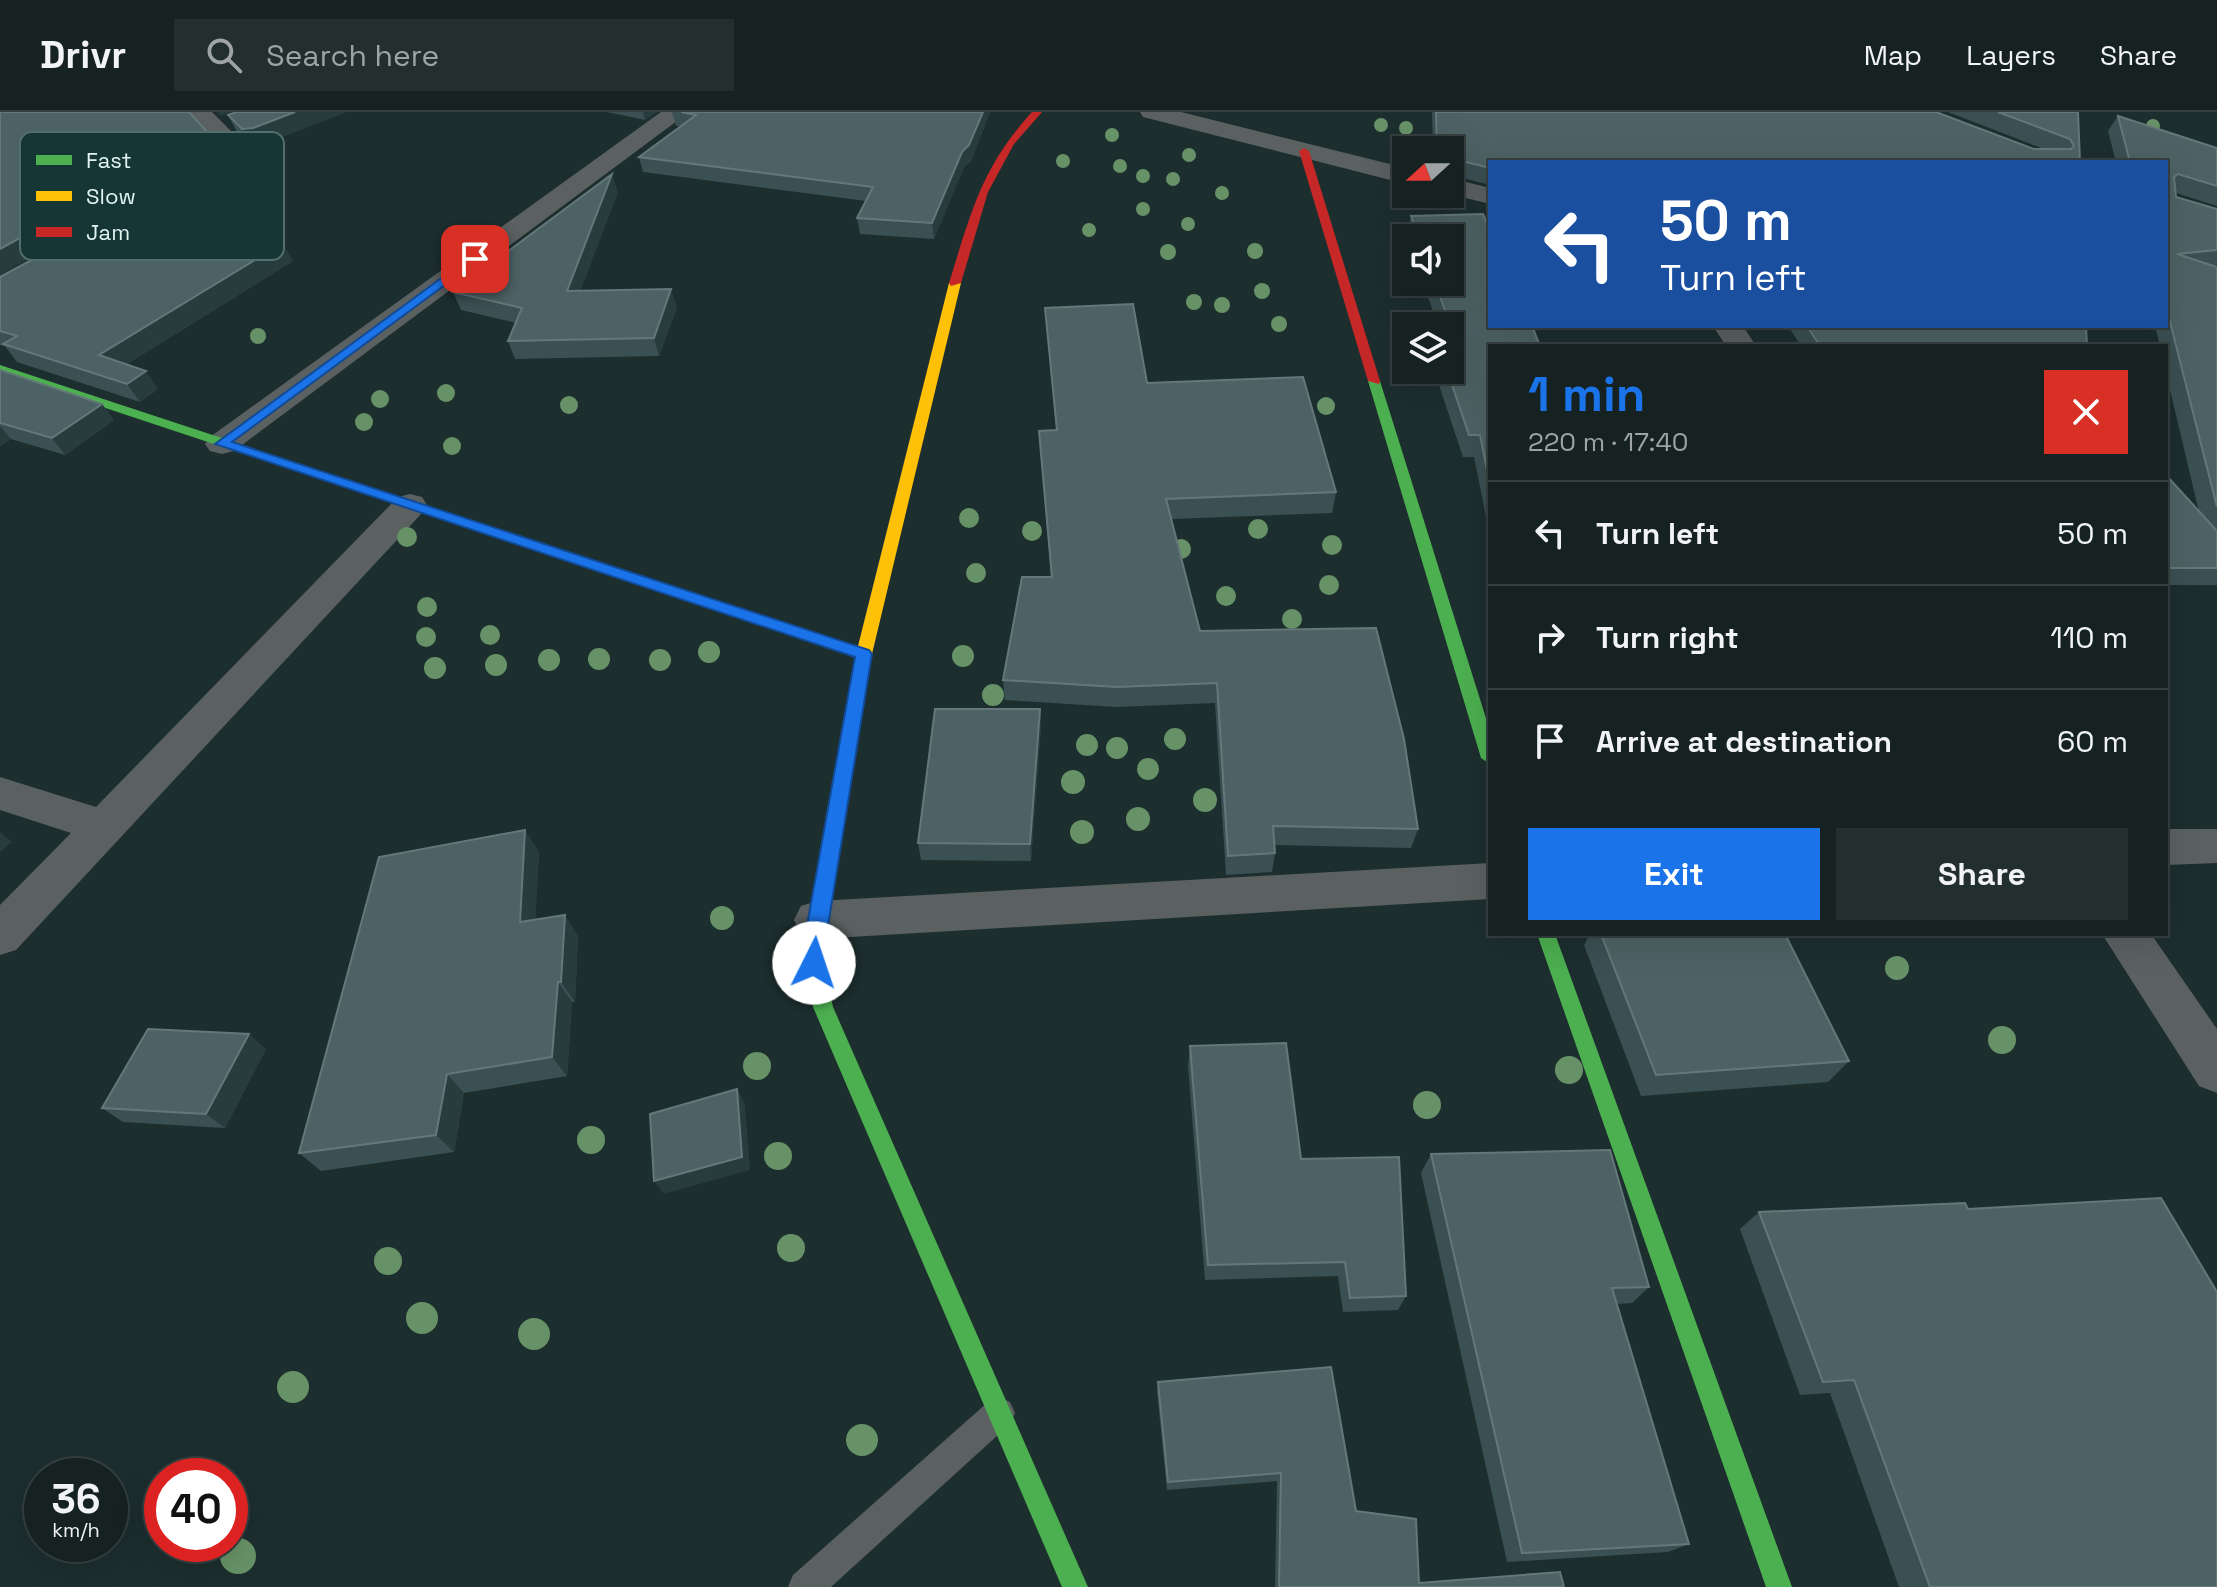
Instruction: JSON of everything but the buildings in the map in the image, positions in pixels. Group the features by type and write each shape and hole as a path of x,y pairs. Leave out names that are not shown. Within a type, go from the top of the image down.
{"street":[{"path":"222,444 677,112"},
{"path":"1037,112 1009,143 983,192 956,280 864,654 817,920 814,963 823,1007 1075,1587"},
{"path":"1152,112 1392,173"},
{"path":"207,121 245,118"},
{"path":"1304,151 1488,751"},
{"path":"1464,190 1488,196"},
{"path":"0,290 54,260"},
{"path":"0,369 864,654"},
{"path":"0,936 410,505"},
{"path":"0,793 104,827"},
{"path":"2168,847 2217,846"},
{"path":"817,920 1488,881"},
{"path":"1547,936 1779,1587"},
{"path":"2126,936 2217,1070"}],"lane":[{"path":"805,1587 999,1413"}],"traffic: fast":[{"path":"0,369 602,568"},
{"path":"1374,381 1488,752"},
{"path":"835,816 817,920 814,963 823,1007 1075,1587"},
{"path":"1547,936 1779,1587"}],"traffic: slow":[{"path":"835,816 864,654 955,283"}],"traffic: jam":[{"path":"955,283 983,192 1009,143 1037,112"},
{"path":"1304,151 1374,381"},
{"path":"602,568 864,654"}],"route":[{"path":"475,259 222,444 864,654 817,920 814,963"}]}
